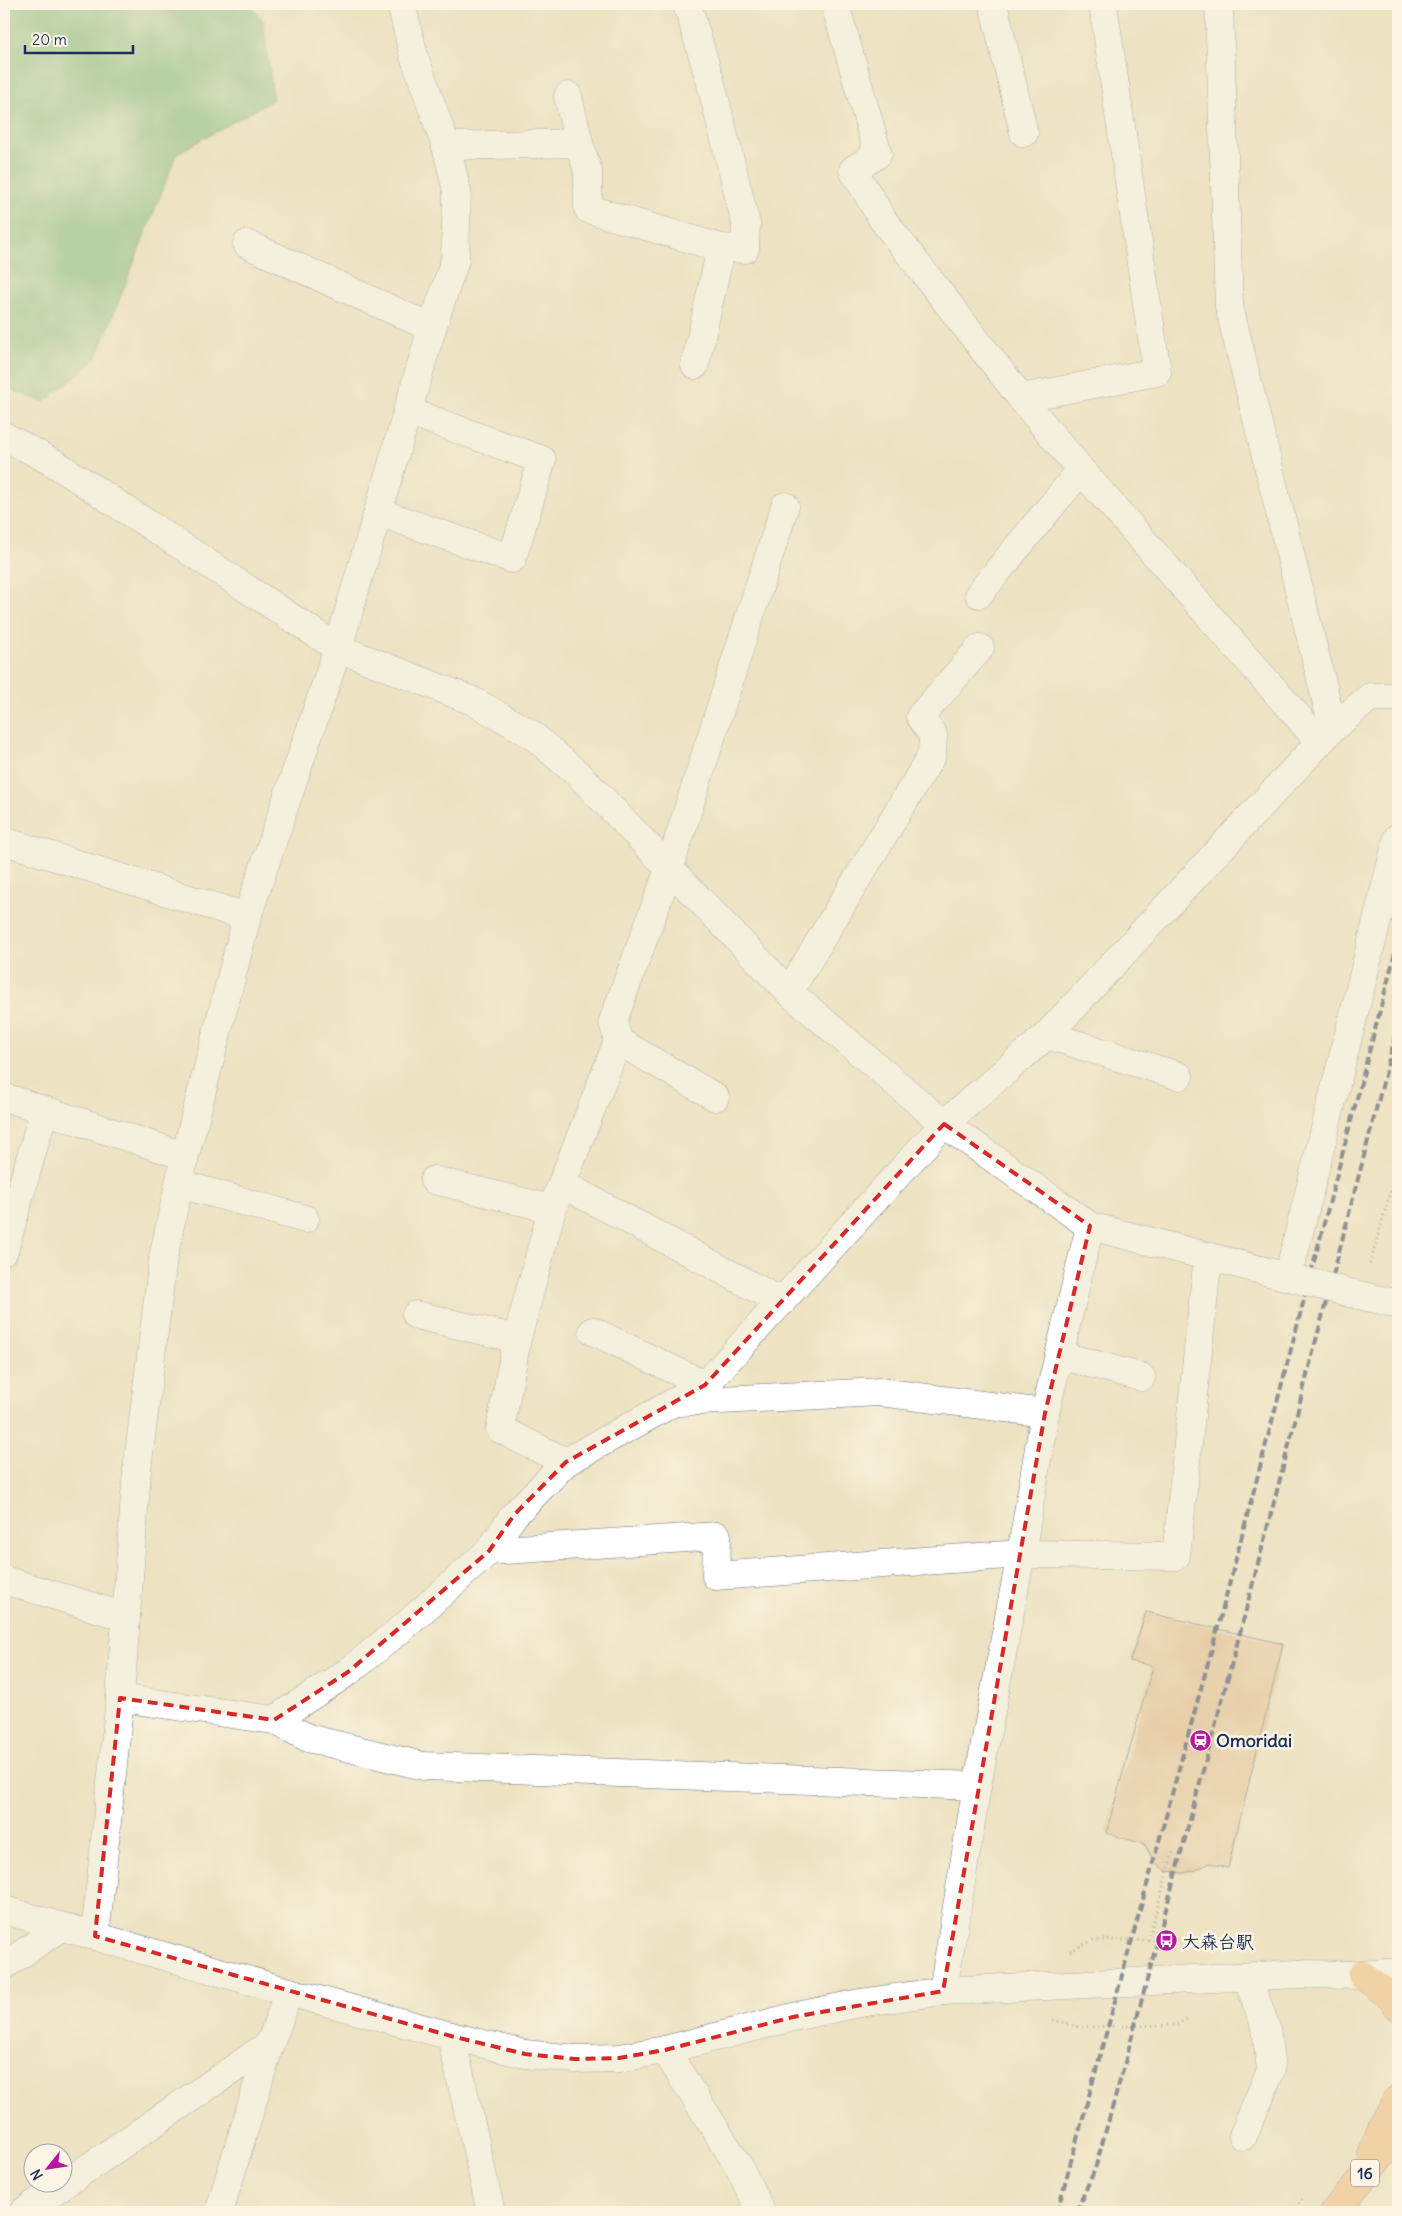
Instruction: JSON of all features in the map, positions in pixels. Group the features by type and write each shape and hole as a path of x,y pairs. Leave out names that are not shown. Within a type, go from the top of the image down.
{"highway":[{"path":"1362,1975 1391,1997 1398,2007"},
{"path":"1366,2172 1382,2127 1398,2100"},
{"name":"16","path":"1334,2212 1398,2135"}],"street":[{"path":"94,1936 120,1698 137,1470 162,1268 185,1156 247,917 338,648 432,328 455,260 457,191 446,146 414,56 401,4"},
{"path":"568,96 588,171 588,209 721,248 745,249 746,224 710,80 687,4"},
{"path":"835,4 878,154 853,170 883,220 1021,398 1081,470 1326,735"},
{"path":"993,4 1024,133"},
{"path":"1021,398 1157,372 1103,4"},
{"path":"1219,4 1229,306 1326,735"},
{"path":"446,146 579,143"},
{"path":"248,244 432,328"},
{"path":"695,365 721,248"},
{"path":"378,512 512,559 542,460 407,411"},
{"path":"4,436 54,463 338,648 472,701 531,734 580,776 789,992 944,1124 1090,1226 1398,1304"},
{"path":"979,594 1081,470"},
{"path":"566,1462 500,1429 517,1338 552,1209 618,1042 613,1021 669,869 785,506"},
{"path":"789,992 932,755 933,735 920,717 980,648"},
{"path":"274,1720 348,1672 406,1625 489,1551 514,1516 566,1462 678,1402 705,1385 944,1124 1047,1035 1326,735 1370,697 1398,696"},
{"path":"1294,1279 1398,837"},
{"path":"4,841 247,917"},
{"path":"1047,1035 1179,1076"},
{"path":"618,1042 716,1097"},
{"path":"4,1097 185,1156"},
{"path":"4,1251 44,1110"},
{"path":"434,1180 552,1209"},
{"path":"180,1184 305,1219"},
{"path":"562,1184 782,1302"},
{"path":"943,1992 977,1786 1021,1554 1045,1413 1090,1226"},
{"path":"489,1551 717,1536 716,1576 1021,1554 1176,1556 1208,1256"},
{"path":"416,1315 517,1338"},
{"path":"593,1331 705,1385"},
{"path":"1059,1356 1141,1377"},
{"path":"678,1402 880,1392 1045,1413"},
{"path":"4,1580 126,1617"},
{"path":"120,1698 274,1720 308,1738 423,1766 977,1786"},
{"path":"4,1910 60,1928 451,2036 525,2054 575,2059 619,2058 665,2050 793,2016 860,2003 943,1992 1247,1976 1362,1975 1398,1972"},
{"path":"4,1966 60,1928"},
{"path":"1243,2136 1271,2070 1266,2028 1247,1976"},
{"path":"218,2212 270,2044 289,1992"},
{"path":"451,2036 491,2212"},
{"path":"23,2212 270,2044"},
{"path":"665,2050 738,2165 761,2212"}],"path":[{"path":"1356,1294 1398,1165"},
{"path":"1148,1940 1174,1849"},
{"path":"1046,2018 1080,2027 1176,2025 1187,2019"}],"highlighted area":[{"path":"944,1124 1090,1226 1045,1413 943,1991 793,2017 665,2050 619,2058 575,2059 525,2054 451,2036 95,1936 120,1698 274,1720 348,1672 489,1551 514,1515 566,1462 705,1385"}],"green space":[{"path":"4,4 248,4 263,20 273,100 177,153 96,359 44,402 4,387"}],"building":[{"path":"1146,1612 1283,1644 1228,1868 1209,1863 1196,1870 1183,1873 1166,1871 1156,1863 1144,1844 1106,1833 1153,1666 1130,1661"}],"railway":[{"path":"1057,2212 1219,1623 1398,942"},
{"path":"1076,2212 1095,2169 1124,2066 1241,1629 1398,1025"}],"place":[{"name":"Omoridai","path":"1200,1740"},
{"name":"大森台駅","path":"1166,1941"}]}
